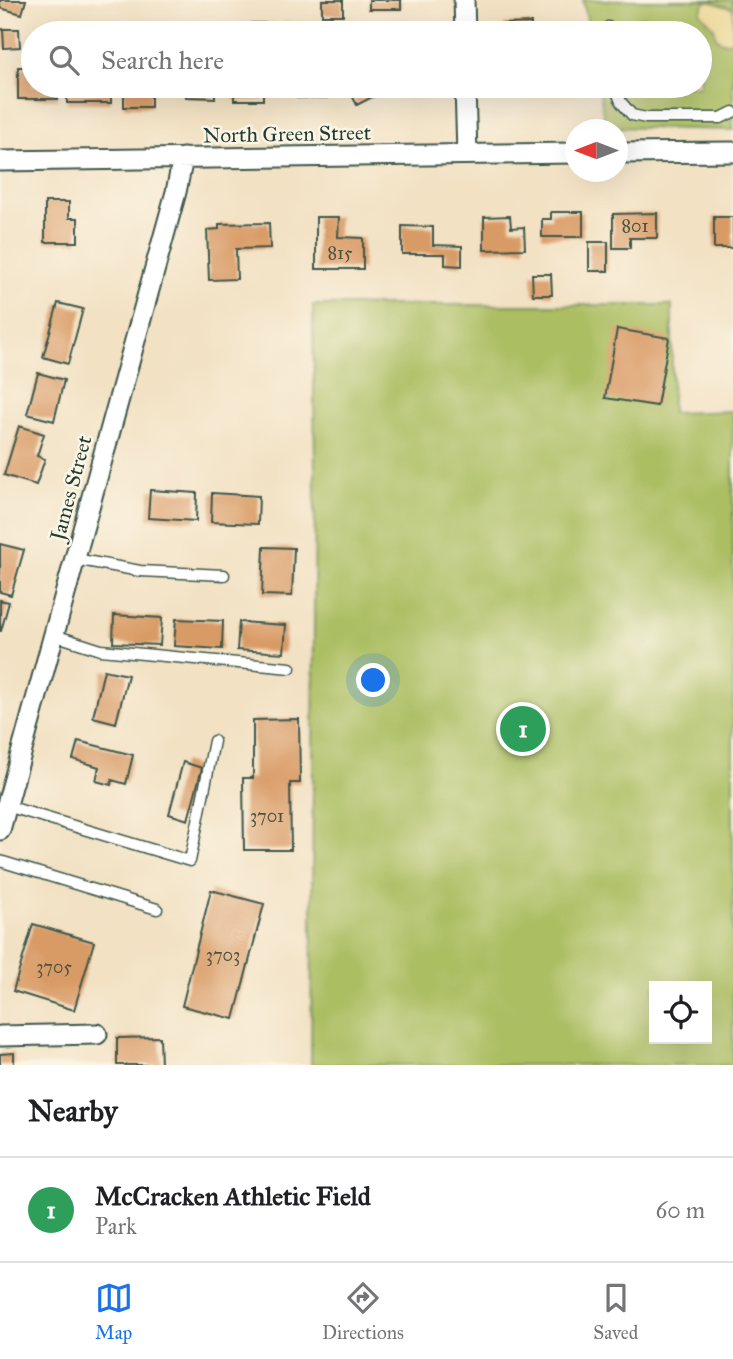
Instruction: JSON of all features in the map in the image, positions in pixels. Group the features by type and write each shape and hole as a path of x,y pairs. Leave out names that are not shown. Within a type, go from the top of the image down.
{"street":[{"path":"464,0 465,21"},
{"path":"466,98 467,154"},
{"path":"628,153 733,152"},
{"name":"North Green Street","path":"0,161 565,153"},
{"name":"James Street","path":"0,830 6,796 54,635 176,192 183,158"},
{"path":"0,1036 97,1034"}],"lane":[{"path":"620,98 632,115 646,118 721,118 733,112"},
{"path":"75,559 140,571 224,575"},
{"path":"54,635 101,650 290,668"},
{"path":"6,796 190,861 214,741"},
{"path":"0,861 157,909"}],"green space":[{"path":"583,0 733,0 733,130 628,128 628,119 604,119 601,98 712,98 712,21 587,21"},
{"path":"313,305 672,305 672,413 733,411 733,1065 311,1065 315,472"}],"sand":[{"path":"705,2 733,8 733,39 725,42 716,38 712,21 708,21 700,12"},
{"path":"644,17 649,21 633,21"}],"building":[{"path":"0,0 26,0 22,14 0,8"},
{"path":"322,0 343,0 343,15 322,15"},
{"path":"369,0 401,0 401,9 369,9"},
{"path":"3,29 19,29 20,47 4,48"},
{"path":"18,67 21,67 21,98 58,98 58,99 18,99"},
{"path":"67,98 111,98 111,103 67,103"},
{"path":"124,98 151,98 151,107 124,107"},
{"path":"234,98 263,98 263,100"},
{"path":"353,98 370,98 357,105"},
{"path":"45,202 69,202 69,218 78,218 78,242 45,242"},
{"path":"551,212 583,212 583,237 542,237 542,219 551,219"},
{"path":"657,213 657,238 630,238 630,248 613,248 613,214"},
{"path":"510,216 511,228 524,227 525,249 484,250 484,217"},
{"path":"316,217 339,217 338,237 363,238 363,269 316,269"},
{"path":"714,217 733,217 733,248 714,248"},
{"path":"269,223 270,248 236,249 237,279 209,280 207,230 219,229 219,224"},
{"path":"402,226 433,227 433,245 462,246 462,266 445,265 445,254 402,254"},
{"path":"589,242 608,242 608,271 589,271"},
{"path":"532,274 551,274 552,295 533,295"},
{"path":"58,303 83,309 68,364 43,357"},
{"path":"617,329 669,338 657,406 605,398"},
{"path":"38,373 64,380 54,421 27,414"},
{"path":"19,426 44,434 37,456 45,459 36,485 4,475"},
{"path":"150,490 197,493 196,521 148,518"},
{"path":"212,493 259,496 258,524 211,522"},
{"path":"0,544 24,550 11,595 0,592"},
{"path":"264,547 294,548 292,596 262,595"},
{"path":"0,600 9,602 1,631 0,631"},
{"path":"114,615 162,618 160,645 113,643"},
{"path":"176,619 223,621 222,649 174,646"},
{"path":"239,622 286,625 284,653 237,650"},
{"path":"104,670 128,675 116,723 93,717"},
{"path":"299,719 300,783 290,783 291,850 244,850 243,778 253,778 253,720"},
{"path":"78,741 133,755 126,784 112,780 111,785 96,781 99,767 73,759"},
{"path":"183,762 202,768 188,820 169,814"},
{"path":"211,890 264,904 234,1019 182,1006"},
{"path":"33,924 94,942 74,1010 13,991"},
{"path":"160,1037 161,1065 117,1065 117,1038"},
{"path":"14,1053 14,1065 0,1065 0,1054"}],"place":[{"name":"McCracken Athletic Field","path":"523,729"}]}
